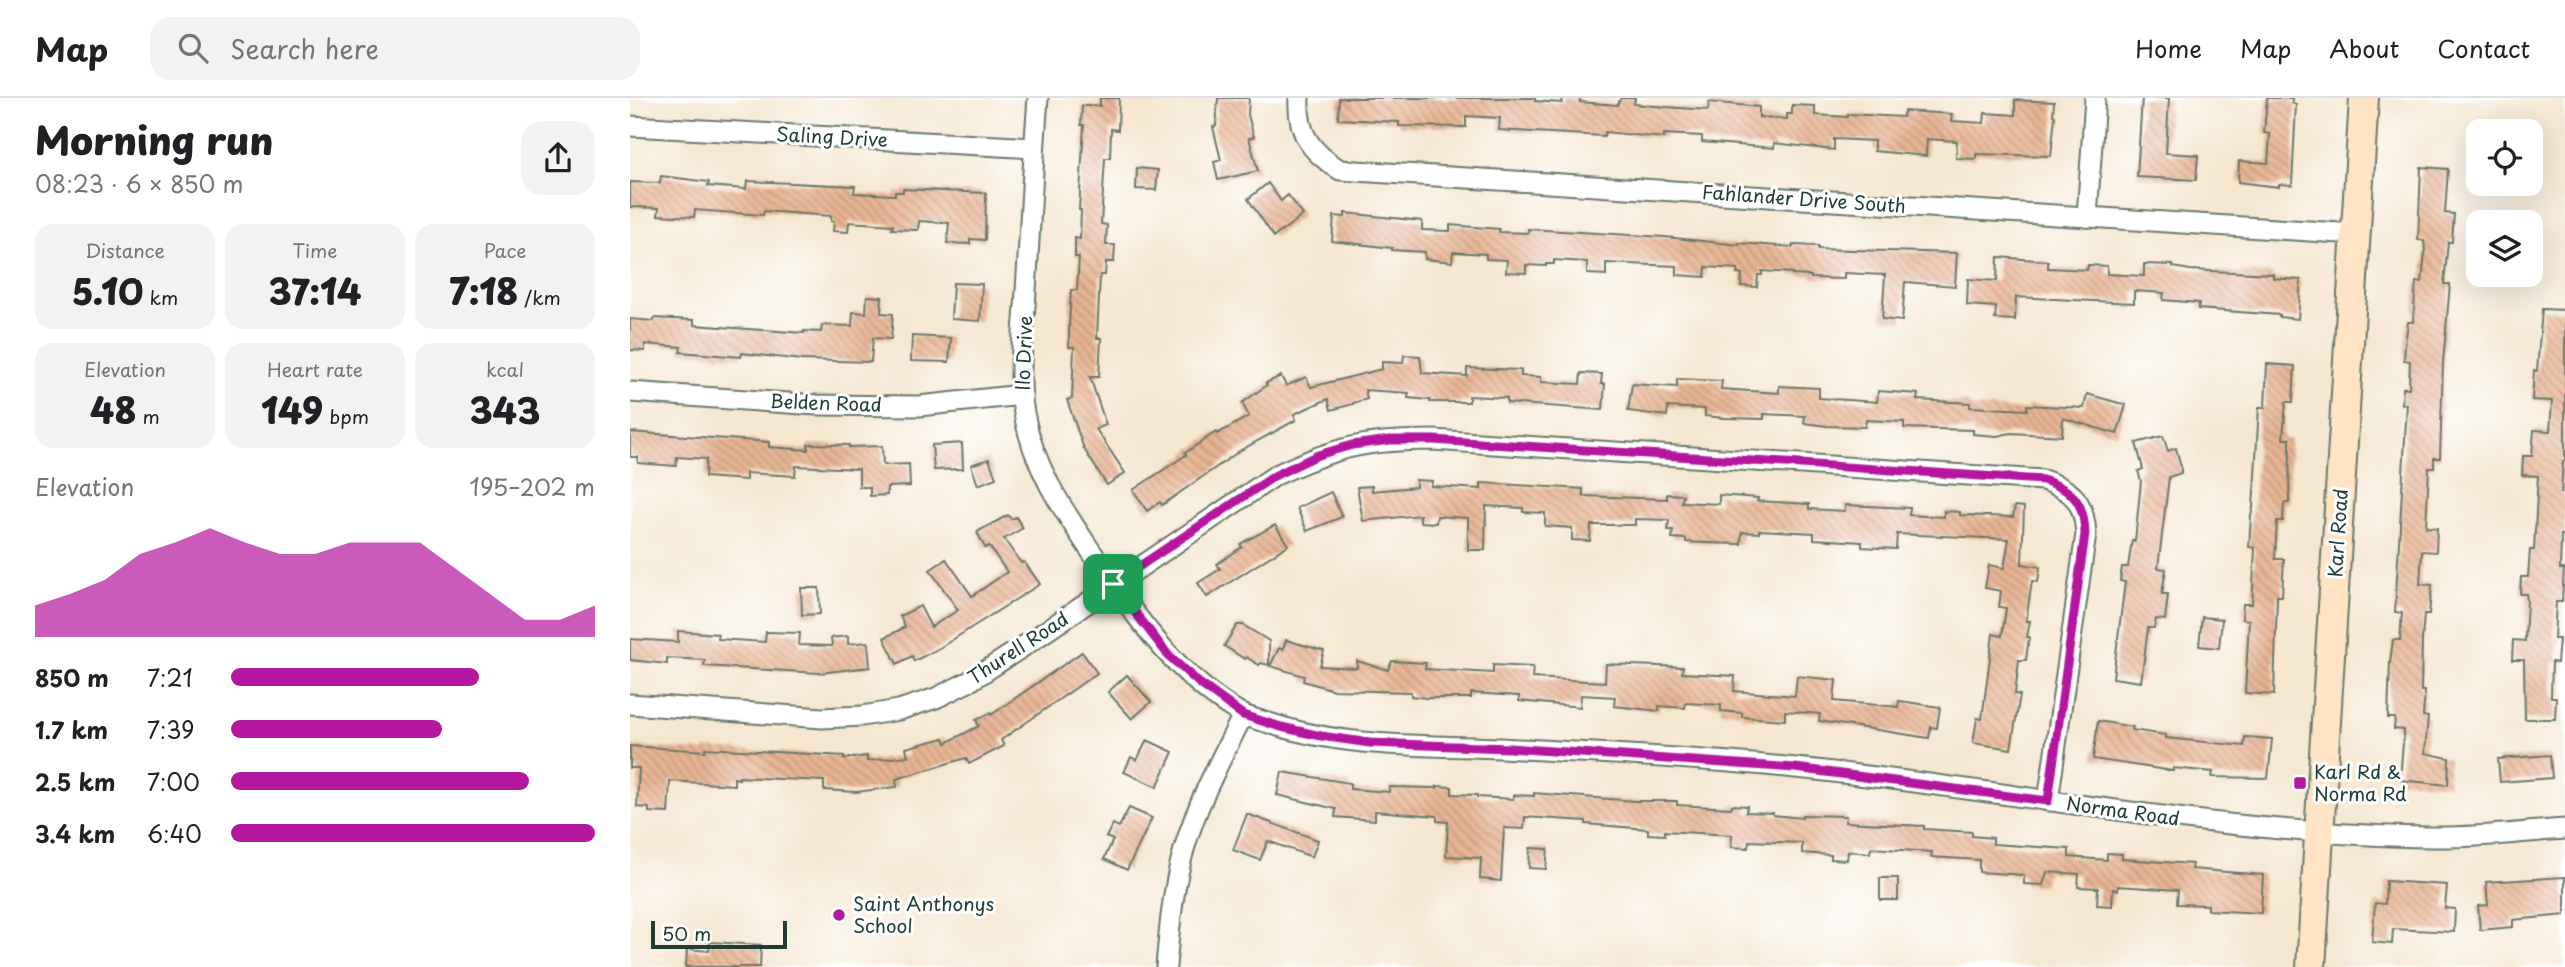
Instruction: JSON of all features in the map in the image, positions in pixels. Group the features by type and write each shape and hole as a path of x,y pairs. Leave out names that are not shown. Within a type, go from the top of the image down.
{"main road":[{"name":"Karl Road","path":"2311,967 2364,98"}],"street":[{"name":"Ilo Drive","path":"1038,98 1022,352 1024,416 1041,470 1054,495 1113,584"},
{"name":"Fahlander Drive South","path":"1299,98 1303,133 1317,156 1340,170 2356,234"},
{"path":"2087,217 2095,98"},
{"name":"Saling Drive","path":"630,126 1034,148"},
{"name":"Belden Road","path":"630,393 817,405 919,406 1022,395"},
{"name":"Thurell Road","path":"630,705 822,718 862,716 899,710 936,698 970,681 1276,475 1318,455 1352,445 1390,440 1433,440 2043,480 2060,486 2074,496 2084,514 2085,534 2048,801"},
{"name":"Norma Road","path":"1113,584 1169,656 1199,683 1243,715 1321,736 1370,743 1509,748 1795,768 2200,822 2319,832 2433,837 2489,836 2565,829"},
{"path":"1166,967 1172,905 1180,863 1208,785 1243,715"}],"building":[{"path":"1100,98 1119,98 1118,130 1111,129 1110,158 1105,158 1101,224 1107,225 1106,245 1115,245 1114,262 1106,262 1105,275 1100,275 1097,338 1101,338 1099,377 1090,377 1106,425 1096,429 1125,473 1107,485 1084,449 1067,400 1072,398 1074,347 1069,347 1069,327 1071,290 1077,290 1079,257 1075,257 1075,238 1080,239 1084,125 1081,125 1082,106 1100,106"},
{"path":"1218,98 1249,98 1248,115 1254,137 1249,138 1258,171 1218,180 1214,162 1221,160 1213,127 1216,126"},
{"path":"1339,98 1535,98 1535,101 1562,103 1563,98 1580,98 1580,102 1617,105 1621,98 1635,98 1634,104 1666,107 1708,110 1709,102 1759,107 1759,117 1787,119 1787,114 1792,114 1792,105 1815,106 1815,115 1903,117 1904,111 1952,114 1951,121 1984,123 1985,113 2015,115 2015,100 2054,102 2055,116 2051,156 1976,154 1976,159 1956,158 1957,141 1927,139 1926,156 1874,151 1874,141 1834,139 1834,150 1774,143 1774,148 1702,142 1702,136 1664,134 1664,138 1605,132 1604,136 1499,130 1500,118 1466,116 1466,127 1399,126 1399,122 1338,119"},
{"path":"2142,98 2169,98 2166,153 2198,155 2196,180 2137,177"},
{"path":"2267,98 2292,98 2292,103 2296,104 2292,185 2279,184 2279,187 2238,182 2239,161 2268,163 2270,134 2264,133"},
{"path":"2421,167 2448,169 2445,213 2454,214 2444,284 2450,284 2443,363 2440,458 2434,458 2434,468 2429,468 2426,527 2437,528 2436,552 2422,551 2420,584 2432,585 2429,614 2424,614 2422,641 2421,691 2425,691 2423,716 2428,717 2425,753 2449,758 2448,785 2400,780 2404,730 2394,729 2395,718 2388,718 2390,662 2393,640 2400,640 2402,613 2395,612 2407,404 2402,404 2403,388 2409,388 2410,361 2404,360 2405,344 2408,322 2413,322 2416,282 2422,283 2425,251 2424,241 2418,240"},
{"path":"1137,168 1158,170 1156,190 1136,189"},
{"path":"661,176 709,182 708,186 746,189 747,181 855,186 854,193 895,195 895,192 903,192 903,189 986,193 985,240 970,239 970,244 947,243 949,223 919,221 918,230 849,222 848,232 833,231 834,221 831,221 831,216 695,210 694,217 658,215 659,208 630,207 630,182 660,183"},
{"path":"1268,183 1281,201 1288,195 1303,215 1274,237 1248,199"},
{"path":"1345,213 1422,221 1422,230 1450,231 1450,225 1499,229 1499,232 1528,233 1528,229 1665,237 1739,245 1957,253 1955,286 1905,282 1902,321 1882,319 1885,275 1844,273 1844,279 1811,278 1792,275 1793,273 1762,271 1762,275 1758,275 1757,287 1741,286 1742,274 1737,274 1738,269 1706,267 1705,277 1677,275 1677,266 1606,263 1606,275 1587,274 1587,262 1554,260 1554,264 1546,266 1526,265 1526,273 1506,272 1507,260 1486,259 1486,254 1453,252 1452,262 1425,259 1425,252 1332,241 1334,216 1345,217"},
{"path":"1998,257 2048,261 2048,268 2087,270 2088,265 2107,266 2107,274 2144,276 2144,264 2173,265 2190,270 2273,274 2273,278 2301,280 2298,319 2279,317 2280,315 2198,309 2199,303 2163,300 2164,293 2134,291 2134,303 2016,297 2015,320 1995,319 1996,307 1967,305 1968,279 1997,281"},
{"path":"953,283 982,284 980,321 951,319"},
{"path":"867,296 882,297 881,313 893,314 891,339 873,338 871,362 802,360 742,353 741,357 680,352 681,347 645,344 645,351 630,350 630,319 694,320 694,325 821,332 822,325 852,326 853,312 866,313"},
{"path":"2542,309 2565,310 2565,461 2561,493 2565,493 2565,535 2561,535 2560,569 2564,569 2562,602 2556,602 2554,639 2559,639 2557,663 2552,662 2551,697 2556,697 2555,719 2525,719 2524,660 2512,660 2513,640 2525,641 2527,600 2526,594 2520,594 2521,577 2528,577 2530,550 2534,550 2538,476 2522,475 2523,456 2532,456 2534,430 2550,431 2552,401 2532,400"},
{"path":"912,336 951,338 949,362 911,361"},
{"path":"1404,355 1420,356 1422,373 1467,376 1467,368 1521,370 1521,376 1541,377 1541,382 1580,384 1581,373 1602,374 1601,384 1605,384 1603,410 1507,403 1507,398 1469,396 1469,402 1430,402 1408,398 1409,393 1365,390 1367,399 1353,404 1331,410 1328,399 1294,414 1296,420 1241,450 1162,505 1160,502 1147,511 1133,490 1216,432 1217,434 1249,416 1242,403 1267,385 1266,383 1281,376 1286,386 1306,377 1311,387 1382,369 1382,362 1403,363"},
{"path":"2267,364 2295,366 2293,402 2286,402 2283,439 2290,439 2289,503 2284,503 2283,521 2277,521 2275,559 2284,559 2282,596 2277,596 2274,695 2245,693 2249,620 2242,619 2243,604 2252,604 2255,548 2249,547 2251,515 2259,407 2265,407"},
{"path":"1677,379 1722,381 1721,389 1779,393 1779,386 1819,388 1819,398 1877,402 1878,391 1918,394 1917,400 1970,403 1970,407 2027,410 2027,405 2084,408 2087,394 2126,405 2117,434 2063,418 2062,436 2011,433 1997,436 1973,434 1973,430 1904,428 1904,422 1866,420 1865,427 1827,426 1804,423 1805,416 1764,414 1764,419 1705,416 1705,409 1668,407 1667,416 1628,411 1632,384 1677,387"},
{"path":"630,432 769,442 769,447 808,450 808,444 882,446 883,465 909,464 910,486 887,487 887,495 870,496 870,487 859,487 859,469 796,466 795,476 746,473 746,480 705,477 706,459 677,457 676,466 638,463 638,457 630,457"},
{"path":"2163,436 2168,451 2176,448 2181,467 2181,473 2169,477 2158,568 2166,569 2162,594 2168,594 2165,620 2156,619 2154,628 2148,628 2141,682 2113,678 2125,582 2120,581 2122,567 2128,567 2132,540 2135,541 2141,481 2138,471 2143,469 2136,443"},
{"path":"962,443 963,469 934,470 932,445"},
{"path":"989,459 996,478 978,485 971,465"},
{"path":"1416,480 1432,481 1431,486 1481,489 1481,483 1583,489 1583,496 1667,499 1667,494 1683,495 1682,502 1719,504 1719,495 1758,498 1757,501 1809,504 1809,509 1845,511 1845,505 1910,508 1909,515 1944,517 1944,511 1960,512 1960,515 2013,517 2015,506 2024,507 2022,564 2040,567 2038,582 2032,581 2026,621 2030,621 2026,660 2019,660 2015,694 2020,695 2011,749 1973,743 1977,718 1982,719 1993,634 2002,636 2006,608 1999,607 2001,591 1985,588 1989,565 2004,568 2009,539 1897,534 1896,549 1862,547 1862,542 1814,539 1814,533 1759,530 1759,533 1742,532 1741,544 1686,542 1686,539 1672,538 1673,530 1668,530 1669,520 1635,519 1635,525 1591,525 1590,541 1572,540 1572,528 1545,526 1545,513 1523,512 1523,508 1486,506 1485,550 1468,550 1468,518 1437,516 1436,523 1420,522 1420,515 1363,521 1357,487 1372,486 1372,491 1416,487"},
{"path":"1331,492 1342,517 1307,531 1297,508"},
{"path":"1008,515 1011,519 1016,517 1023,528 1004,539 1040,584 938,649 914,661 912,656 897,664 884,638 905,627 900,616 920,606 931,627 958,610 930,570 946,559 972,596 1007,572 989,546 985,548 977,532"},
{"path":"1275,525 1288,545 1207,597 1198,583 1220,569 1217,564 1242,547 1240,544"},
{"path":"801,588 819,588 820,614 802,615"},
{"path":"2202,617 2222,619 2219,648 2199,646"},
{"path":"1237,625 1243,625 1269,641 1269,665 1259,665 1224,646"},
{"path":"678,631 718,634 718,639 765,642 766,632 800,633 799,645 832,646 831,638 848,636 848,644 868,642 870,667 819,673 704,666 705,660 667,658 667,664 630,660 630,639 678,642"},
{"path":"1286,640 1324,651 1320,666 1357,668 1357,661 1388,670 1392,661 1426,663 1425,669 1493,673 1493,665 1533,667 1532,678 1605,682 1606,664 1683,667 1682,673 1735,676 1734,691 1795,696 1797,676 1836,680 1834,701 1898,707 1899,701 1940,707 1937,728 1931,727 1929,738 1819,721 1820,714 1785,711 1785,720 1742,717 1742,713 1721,711 1721,705 1686,703 1685,708 1659,706 1659,711 1614,706 1615,697 1581,695 1580,707 1519,701 1519,696 1471,693 1471,698 1426,698 1411,696 1411,692 1334,690 1303,681 1304,676 1270,666 1279,648 1283,650"},
{"path":"1082,652 1097,673 1001,740 1004,746 969,764 966,758 896,779 897,787 856,792 824,790 824,781 739,777 734,778 734,785 670,781 668,813 649,812 649,808 637,807 639,768 630,768 630,746 844,756 844,759 867,756 867,761 908,756 906,748 944,738 946,743 979,726 976,720 990,713 991,715"},
{"path":"1127,675 1151,702 1132,719 1108,692"},
{"path":"2098,721 2166,735 2166,738 2244,746 2245,737 2272,739 2268,778 2212,777 2213,772 2173,768 2173,771 2093,759"},
{"path":"1147,740 1173,752 1157,787 1124,772 1131,757 1137,760"},
{"path":"2550,755 2552,778 2500,782 2498,759"},
{"path":"1282,772 1350,783 1350,789 1389,792 1389,787 1437,786 1452,787 1452,794 1477,797 1513,799 1514,795 1534,796 1534,793 1634,801 1677,801 1677,805 1731,808 1732,805 1747,806 1746,812 1802,818 1802,815 1846,816 1845,822 1924,826 1924,829 1972,832 1972,836 1993,838 1993,844 2069,849 2069,857 2107,860 2107,853 2122,854 2122,859 2192,864 2191,869 2263,875 2261,913 2208,910 2208,905 2177,904 2178,890 2118,886 2118,890 2113,889 2112,906 2097,905 2098,888 2078,887 2079,874 2047,872 2043,885 2024,884 2024,875 1979,872 1979,860 1931,857 1932,852 1871,848 1870,853 1848,851 1847,860 1831,859 1831,855 1802,853 1802,843 1749,841 1748,848 1731,847 1732,835 1665,831 1665,835 1648,834 1648,829 1525,817 1524,829 1504,828 1501,881 1480,879 1481,858 1446,856 1448,822 1437,821 1437,816 1375,811 1375,820 1335,817 1336,809 1277,795"},
{"path":"1129,808 1152,818 1127,870 1104,859 1113,840 1106,837 1113,824 1119,827"},
{"path":"1247,814 1318,840 1312,857 1268,841 1260,860 1233,850"},
{"path":"1530,848 1548,849 1546,869 1529,868"},
{"path":"2565,877 2565,915 2513,920 2513,927 2480,930 2478,906 2488,905 2486,882"},
{"path":"1880,878 1898,878 1898,900 1880,900"},
{"path":"2386,881 2447,885 2445,908 2455,909 2454,932 2393,929 2392,944 2372,942 2375,903 2385,904"},
{"path":"710,942 761,945 760,967 686,967 687,949 709,951"}],"place":[{"name":"Karl Rd & Norma Rd","path":"2300,783"},
{"name":"Saint Anthonys School","path":"839,915"}],"route":[{"path":"1390,440 1433,440 2043,480 2060,486 2074,496 2084,514 2085,534 2048,801 1795,768 1509,748 1370,743 1281,727 1243,715 1199,683 1169,656 1113,584 1276,475 1318,455 1352,445 1390,440"}]}
